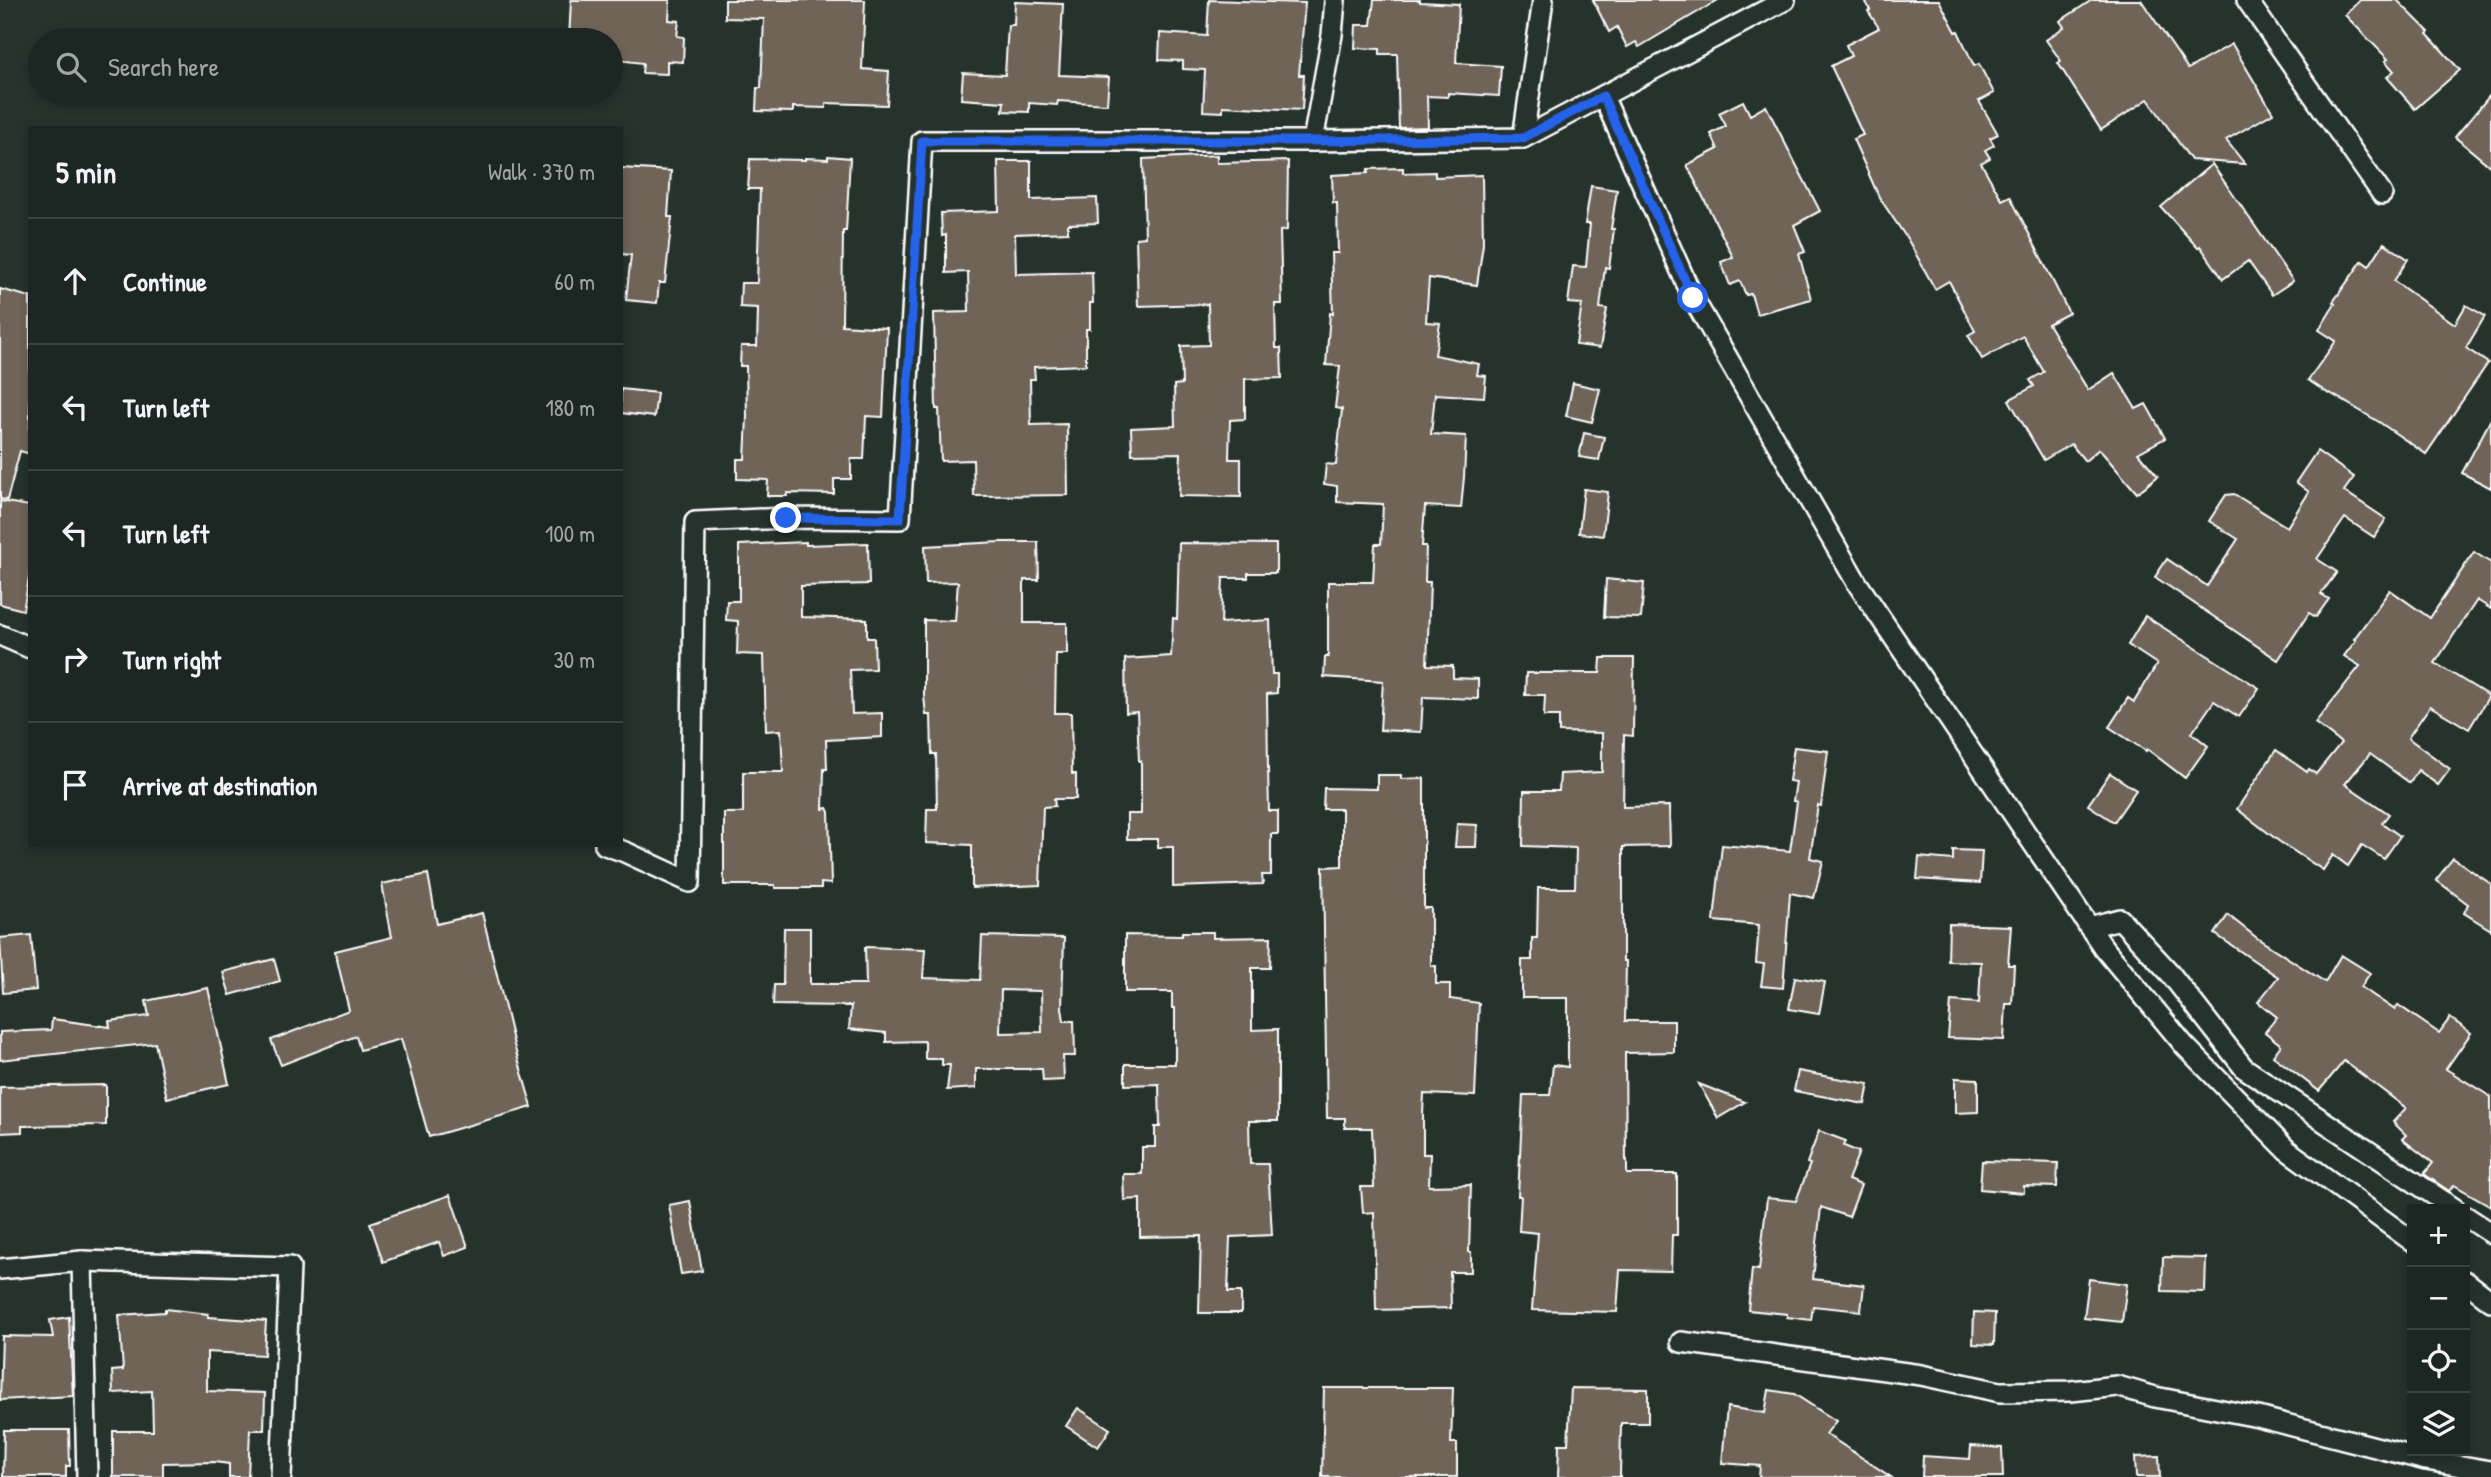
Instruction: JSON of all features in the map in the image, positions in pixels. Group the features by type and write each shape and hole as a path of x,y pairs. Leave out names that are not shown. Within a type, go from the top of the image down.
{"street":[{"path":"1313,141 1332,35 1335,0"},
{"path":"1523,138 1544,0"},
{"path":"611,847 690,882 695,522 786,518 900,519 922,141 1523,138 1785,0"},
{"path":"2247,0 2382,194"},
{"path":"1603,96 1693,298 1837,549 1857,583 2103,947 2185,1046 2287,1150 2407,1237"},
{"path":"0,635 28,647"},
{"path":"2089,927 2120,919 2169,972 2244,1068 2448,1204"},
{"path":"2470,1219 2491,1233"},
{"path":"0,1269 82,1261 290,1267 281,1477"},
{"path":"82,1261 87,1477"},
{"path":"2470,1285 2491,1301"},
{"path":"1681,1342 1921,1376 2000,1392 2071,1391 2117,1385 2155,1397 2258,1417 2426,1460 2491,1471"}],"building":[{"path":"571,0 670,0 669,20 679,21 677,36 684,37 683,62 667,61 667,74 642,73 643,63 623,60 623,28 570,28"},
{"path":"725,0 865,0 862,69 889,71 887,105 826,103 826,108 793,107 793,112 756,111 757,88 761,88 764,19 725,18"},
{"path":"1209,0 1305,3 1299,75 1304,75 1302,110 1223,106 1223,112 1203,111 1205,70 1183,69 1183,61 1159,60 1160,33 1207,36"},
{"path":"1374,0 1420,0 1459,4 1456,63 1501,66 1499,96 1448,93 1448,97 1427,96 1428,127 1399,128 1397,54 1380,54 1380,49 1355,48 1356,25 1371,25"},
{"path":"1593,0 1718,0 1639,47 1636,42 1627,47 1617,27 1609,32"},
{"path":"1865,0 1939,0 1956,32 1958,31 1974,66 1979,64 1994,93 1979,101 1998,134 1990,138 1994,145 1985,150 1990,158 1981,163 2002,200 2010,196 2069,313 2048,324 2088,390 2114,373 2136,409 2146,404 2165,438 2138,453 2158,476 2137,493 2099,449 2085,461 2071,444 2044,460 2009,400 2034,386 2030,380 2044,372 2023,336 1982,359 1968,335 1975,331 1949,281 1935,289 1908,240 1879,197 1853,139 1863,135 1831,66 1851,56 1846,45 1879,28 1868,11 1870,10"},
{"path":"2092,0 2141,0 2188,69 2232,44 2273,113 2226,140 2245,164 2191,160 2148,99 2101,130 2046,40 2064,27 2060,21"},
{"path":"2360,0 2397,0 2429,32 2427,34 2460,70 2415,109 2387,77 2394,71 2385,61 2388,59 2345,15"},
{"path":"1015,2 1063,4 1059,75 1109,77 1107,104 1058,101 1057,105 1029,103 1029,112 1003,111 1004,102 961,99 963,73 1005,75 1008,25 1014,25"},
{"path":"2491,94 2491,167 2455,137"},
{"path":"1743,101 1750,115 1766,106 1820,211 1794,225 1805,252 1799,254 1811,299 1757,314 1751,294 1746,295 1740,281 1730,285 1721,262 1733,257 1687,165 1718,149 1711,134 1726,126 1719,113"},
{"path":"1217,155 1217,163 1288,161 1287,230 1280,231 1282,304 1275,304 1276,348 1281,348 1282,378 1245,379 1245,419 1230,420 1229,459 1241,459 1241,497 1179,496 1181,453 1132,454 1131,428 1175,426 1174,385 1182,384 1181,346 1209,345 1208,304 1138,306 1136,238 1145,237 1143,159"},
{"path":"828,156 850,158 846,231 843,231 842,325 887,328 883,417 866,416 864,459 851,459 851,479 834,479 834,494 787,493 787,496 767,496 768,480 737,479 737,459 745,459 747,417 746,366 740,366 741,346 757,346 758,308 740,307 741,283 757,283 760,189 748,189 750,159 805,160 828,159"},
{"path":"998,161 1031,161 1031,200 1097,198 1098,223 1068,224 1068,232 1015,234 1016,274 1092,272 1093,303 1090,303 1090,329 1086,329 1086,365 1034,367 1035,379 1030,379 1031,425 1067,424 1068,495 974,496 973,460 941,461 939,409 936,409 934,313 969,312 968,272 946,273 946,235 942,236 941,213 999,211"},
{"path":"2212,164 2293,281 2272,295 2248,261 2223,279 2200,246 2198,248 2161,207"},
{"path":"623,168 671,171 668,217 672,217 665,283 659,283 657,303 626,300 631,255 623,254"},
{"path":"1403,168 1403,173 1435,172 1435,177 1482,175 1483,244 1477,285 1429,278 1426,322 1440,323 1435,355 1479,364 1477,375 1486,376 1484,397 1435,394 1431,434 1466,436 1464,477 1461,508 1425,506 1422,546 1426,546 1425,582 1430,582 1427,665 1453,666 1453,678 1478,679 1478,699 1423,697 1421,732 1380,730 1383,681 1324,677 1325,657 1328,657 1328,582 1373,582 1375,544 1381,544 1383,504 1337,502 1337,486 1324,484 1326,464 1336,465 1342,409 1335,408 1340,366 1326,365 1330,313 1333,314 1331,253 1338,253 1337,203 1333,203 1332,175 1368,173 1368,169"},
{"path":"1591,186 1617,190 1609,268 1605,267 1600,308 1607,309 1600,348 1576,345 1582,304 1568,303 1573,266 1586,267 1590,224 1585,224"},
{"path":"2384,243 2408,259 2394,281 2455,324 2466,305 2485,316 2466,348 2488,363 2426,454 2379,422 2308,380 2336,341 2319,330 2335,304 2333,302 2362,261 2369,266"},
{"path":"0,289 28,296 28,453 20,451 7,500 0,499"},
{"path":"1573,383 1600,389 1592,422 1566,416"},
{"path":"623,389 657,393 654,417 623,413"},
{"path":"2491,419 2491,488 2462,473"},
{"path":"1584,433 1604,437 1599,460 1579,457"},
{"path":"2317,451 2354,477 2344,491 2386,519 2374,537 2345,518 2317,559 2337,572 2321,594 2329,599 2316,617 2309,613 2278,660 2155,577 2167,559 2207,586 2238,539 2209,521 2226,495 2234,494 2287,527 2309,492 2296,482"},
{"path":"1584,489 1608,492 1603,536 1579,533"},
{"path":"0,501 28,506 28,584 23,610 0,604"},
{"path":"806,542 806,545 868,543 869,584 801,586 801,617 867,619 867,638 874,638 875,669 850,670 852,714 882,713 882,737 826,740 827,769 824,769 823,809 827,808 829,812 831,884 821,883 821,888 724,885 724,813 743,813 743,772 783,772 781,730 766,731 764,655 737,654 738,621 726,620 727,601 739,601 739,545"},
{"path":"1038,542 1039,580 1024,580 1024,623 1067,623 1067,654 1056,654 1055,713 1071,713 1072,774 1076,774 1076,799 1054,799 1055,806 1043,807 1040,885 972,888 972,845 926,843 927,809 937,809 936,754 932,754 931,715 926,715 924,696 924,620 955,621 958,582 926,583 925,546"},
{"path":"1179,543 1276,544 1276,573 1248,573 1248,578 1223,578 1221,623 1270,620 1272,674 1277,674 1277,693 1267,694 1269,811 1278,811 1278,834 1271,834 1271,875 1262,875 1263,884 1173,887 1173,847 1158,847 1158,839 1127,839 1127,814 1141,814 1141,761 1137,712 1126,713 1125,659 1171,656 1173,618 1177,619"},
{"path":"2474,552 2491,563 2491,609 2477,600 2435,663 2489,696 2469,729 2430,706 2408,738 2450,769 2438,785 2418,770 2410,783 2370,754 2345,784 2389,814 2382,823 2400,836 2384,859 2362,845 2348,866 2333,855 2323,870 2237,809 2276,750 2307,772 2309,769 2316,774 2341,743 2315,723 2360,666 2344,656 2390,590 2430,618"},
{"path":"1606,579 1644,583 1641,618 1604,617"},
{"path":"2145,616 2259,688 2239,717 2214,701 2192,733 2208,746 2185,778 2147,749 2146,751 2109,727 2128,698 2134,702 2157,664 2128,645"},
{"path":"1601,658 1634,658 1633,736 1624,735 1623,807 1669,806 1670,846 1623,847 1625,1021 1674,1021 1674,1052 1625,1053 1626,1160 1627,1174 1677,1174 1677,1235 1672,1235 1671,1271 1620,1270 1617,1312 1532,1310 1538,1233 1519,1231 1523,1095 1550,1095 1553,1065 1568,1067 1568,998 1522,998 1522,960 1532,960 1532,938 1537,938 1538,888 1575,888 1576,848 1523,846 1524,791 1559,791 1560,774 1602,772 1602,733 1559,732 1559,716 1544,716 1545,695 1525,695 1526,673 1600,673"},
{"path":"1794,747 1828,751 1821,806 1818,805 1810,858 1823,861 1814,898 1790,893 1783,988 1761,986 1764,964 1756,963 1759,925 1714,921 1722,845 1790,851 1797,802 1793,801 1796,782 1789,781"},
{"path":"2110,773 2136,790 2114,822 2088,805"},
{"path":"1377,775 1401,775 1401,779 1424,778 1424,908 1431,908 1431,966 1436,966 1436,984 1450,984 1450,999 1479,1003 1475,1096 1424,1094 1423,1154 1430,1154 1429,1186 1471,1185 1471,1272 1450,1272 1451,1308 1376,1310 1374,1212 1363,1213 1361,1187 1374,1187 1372,1128 1345,1128 1345,1118 1327,1118 1323,867 1342,866 1342,809 1323,809 1324,788 1377,789"},
{"path":"1457,824 1477,825 1476,847 1455,847"},
{"path":"1953,850 1982,851 1980,883 1917,879 1919,857 1953,860"},
{"path":"2453,858 2491,884 2491,930 2464,913 2468,904 2436,880"},
{"path":"428,874 437,924 482,913 532,1107 429,1137 401,1039 360,1050 356,1036 281,1065 271,1040 349,1010 335,951 392,937 382,884"},
{"path":"2228,915 2257,938 2325,982 2341,955 2370,973 2361,987 2395,1010 2398,1005 2439,1033 2450,1018 2471,1033 2446,1069 2491,1097 2491,1206 2454,1185 2449,1191 2424,1174 2433,1163 2402,1139 2406,1135 2393,1122 2406,1108 2344,1061 2319,1091 2273,1056 2281,1045 2265,1032 2277,1017 2258,1002 2278,977 2215,934"},
{"path":"1949,924 2011,926 2008,965 2014,965 2012,1004 2006,1004 2004,1040 1948,1038 1951,1001 1979,1003 1981,962 1948,961"},
{"path":"784,928 810,928 810,984 866,984 865,947 925,949 923,978 980,980 982,936 1064,938 1062,1008 1064,1021 1074,1021 1075,1056 1063,1056 1064,1080 1043,1081 1042,1069 976,1069 976,1088 947,1090 950,1065 942,1065 942,1059 925,1059 925,1041 886,1042 886,1033 849,1029 851,1006 773,1005 774,985 783,985","holes":["1001,990 1041,991 1042,1032 1000,1033"]},
{"path":"1182,932 1213,932 1213,938 1271,937 1270,968 1252,968 1252,1030 1278,1029 1278,1121 1249,1121 1250,1164 1268,1164 1272,1235 1230,1237 1228,1292 1241,1292 1241,1313 1199,1313 1201,1236 1140,1237 1140,1199 1124,1200 1123,1174 1142,1174 1142,1147 1155,1147 1155,1127 1160,1127 1159,1084 1125,1085 1125,1064 1175,1064 1175,1008 1172,1008 1172,992 1125,992 1125,935 1182,936"},
{"path":"31,935 36,990 3,993 0,938"},
{"path":"274,959 280,981 230,995 223,972"},
{"path":"1795,977 1825,982 1819,1014 1789,1009"},
{"path":"208,988 229,1084 167,1098 155,1043 0,1060 0,1032 51,1030 52,1019 110,1027 109,1021 149,1016 146,1001"},
{"path":"1798,1071 1869,1084 1865,1104 1794,1091"},
{"path":"1955,1078 1978,1079 1978,1112 1955,1113"},
{"path":"1699,1084 1745,1102 1718,1118"},
{"path":"106,1085 106,1125 22,1126 22,1132 0,1133 0,1087"},
{"path":"1819,1131 1846,1141 1844,1146 1859,1152 1848,1180 1861,1185 1849,1217 1821,1207 1813,1279 1864,1285 1861,1311 1813,1306 1811,1320 1787,1317 1787,1314 1748,1310 1752,1269 1759,1270 1767,1198 1796,1201"},
{"path":"1982,1161 2058,1163 2057,1187 2024,1186 2024,1193 1980,1189"},
{"path":"450,1195 468,1247 444,1256 439,1242 383,1262 370,1223"},
{"path":"690,1201 702,1271 681,1274 669,1205"},
{"path":"2163,1257 2206,1258 2205,1292 2162,1291"},
{"path":"2089,1279 2127,1284 2122,1322 2084,1318"},
{"path":"165,1309 208,1314 208,1317 266,1321 264,1355 207,1352 207,1391 265,1393 264,1430 250,1430 248,1477 229,1477 229,1464 214,1462 163,1463 163,1477 113,1477 113,1431 153,1431 152,1391 113,1393 112,1371 123,1370 119,1315 165,1312"},
{"path":"1974,1312 1995,1313 1994,1345 1973,1344"},
{"path":"69,1317 73,1396 0,1400 2,1336 53,1337 50,1320"},
{"path":"1324,1388 1453,1388 1451,1443 1457,1443 1457,1477 1322,1477"},
{"path":"1571,1388 1648,1389 1648,1423 1621,1423 1620,1477 1558,1477 1559,1444 1568,1444"},
{"path":"1769,1390 1794,1394 1836,1421 1826,1434 1891,1477 1759,1477 1760,1466 1722,1463 1727,1407 1765,1413"},
{"path":"1078,1408 1110,1429 1098,1447 1066,1426"},
{"path":"4,1430 69,1430 70,1466 66,1466 66,1477 3,1477"},
{"path":"1971,1446 2002,1448 2003,1477 1922,1477 1923,1456 1970,1459"},
{"path":"2159,1456 2160,1477 2136,1477 2135,1457"}],"route":[{"path":"786,518 900,519 922,141 1523,138 1603,96 1693,298"}]}
